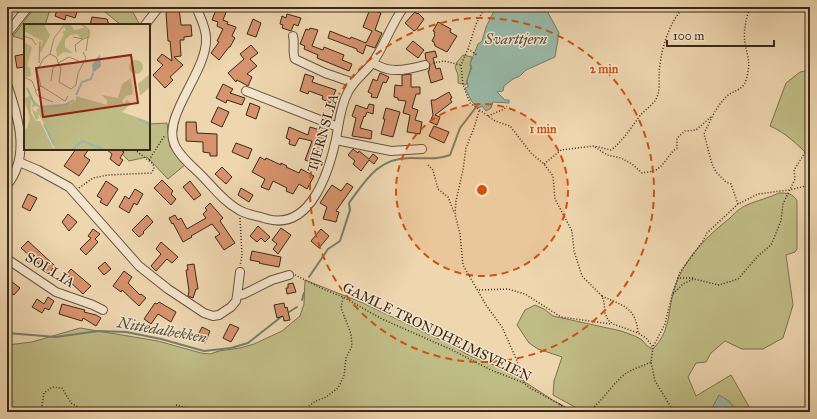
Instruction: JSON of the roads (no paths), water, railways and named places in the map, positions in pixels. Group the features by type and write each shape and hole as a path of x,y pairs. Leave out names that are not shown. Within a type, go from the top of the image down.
{"street":[{"path":"7,32 28,7"},
{"path":"146,24 159,7"},
{"name":"TJERNSLIA","path":"196,7 202,20 206,38 204,56 177,114 172,131 174,143 181,154 225,200 240,211 272,220 284,220 294,217 308,206 319,189 336,140 347,93 354,83 372,64 397,15 404,7"},
{"path":"293,36 293,56 295,59 325,73 354,83"},
{"path":"372,64 395,70 415,68 425,65"},
{"path":"7,84 14,105 20,132 21,151 15,174 7,185"},
{"path":"246,91 338,127"},
{"path":"336,140 391,151 422,148"},
{"path":"19,162 59,180 74,192 139,266 198,310 209,315 219,315 231,307 236,301 240,272"},
{"name":"SOLLIA","path":"7,259 56,292 103,310"},
{"path":"237,296 272,280 290,275"}],"water":[{"name":"Svarttjern","path":"496,7 545,7 559,33 555,57 526,70 520,76 504,86 503,91 497,92 505,100 509,100 509,103 493,102 491,108 486,111 482,106 479,108 472,102 465,88 468,87 467,80 472,67 470,64 478,44 482,41 486,27"},
{"path":"719,395 729,401 733,406 733,412 710,412"}],"waterway":[{"name":"Nittedalbekken","path":"309,277 328,249 340,241 350,210 349,203 367,179 381,166 399,159 435,158 450,155 460,128 477,106"},
{"name":"Nittedalbekken","path":"302,300 304,293"},
{"path":"289,312 297,307"},
{"name":"Nittedalbekken","path":"7,333 56,337 98,331 126,332 161,339 204,351 231,348 248,343 281,317"}]}
